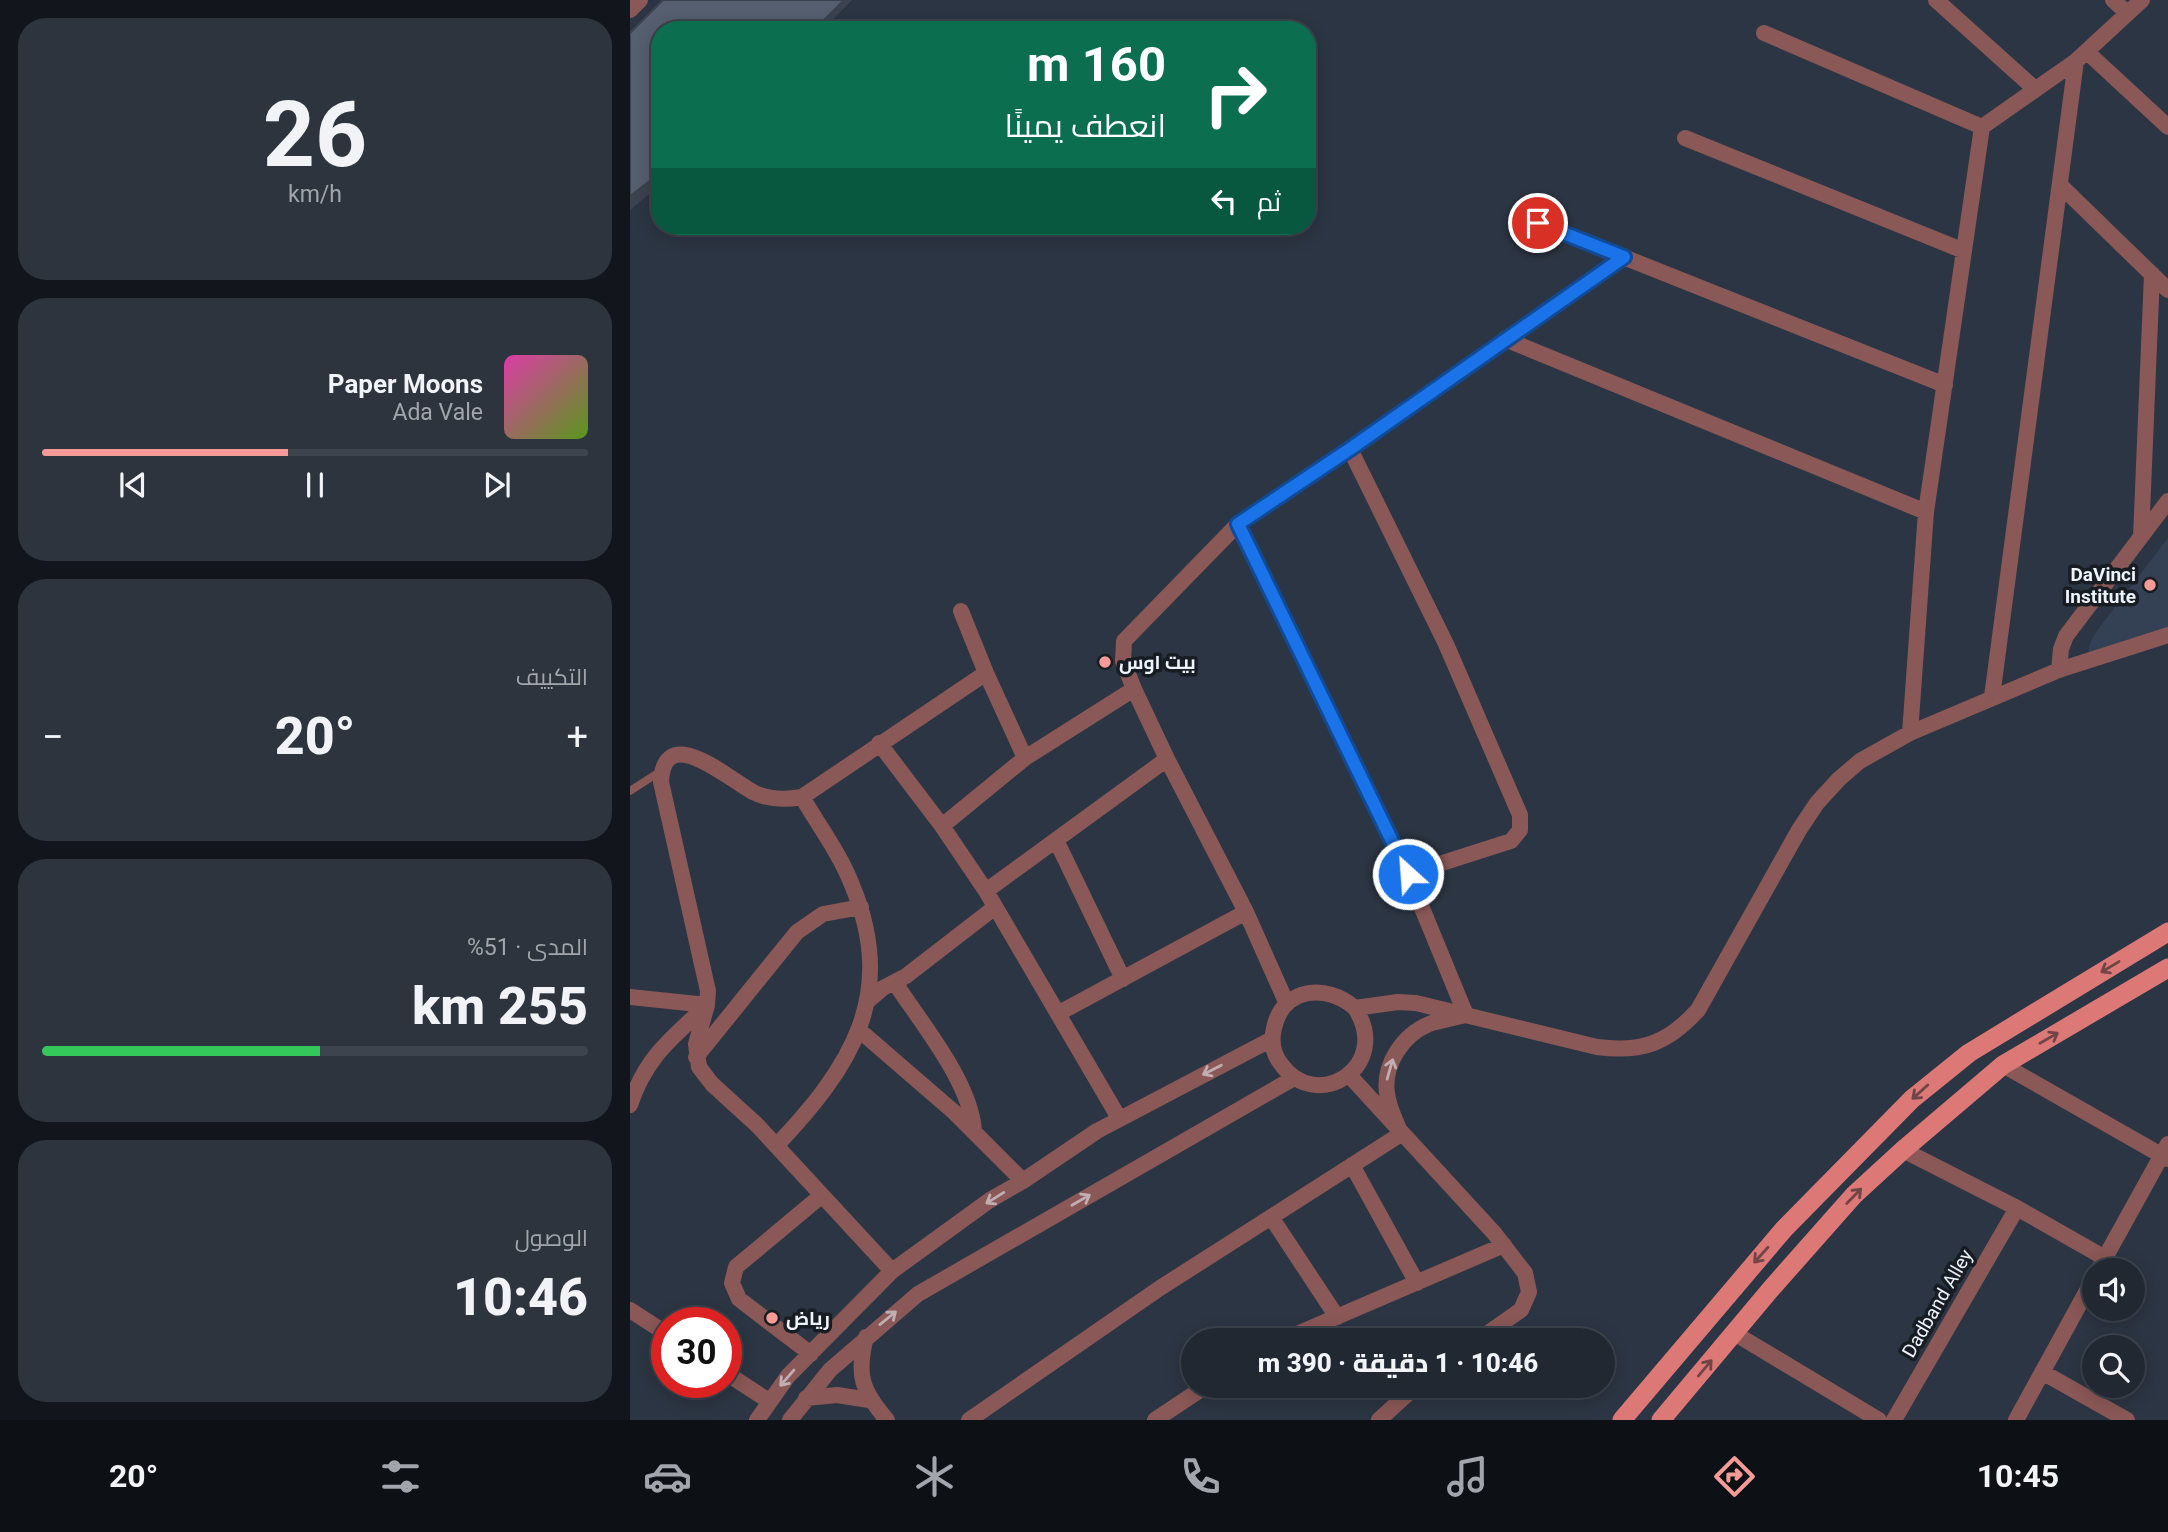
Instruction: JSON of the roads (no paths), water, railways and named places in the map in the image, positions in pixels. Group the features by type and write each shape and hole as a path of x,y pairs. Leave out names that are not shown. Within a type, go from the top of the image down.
{"main road":[{"path":"1622,1420 1784,1230 1912,1099 1969,1053 2168,932"},
{"path":"1661,1420 1854,1195 1903,1150 2003,1065 2168,968"}],"street":[{"path":"630,10 639,0"},
{"path":"1936,0 2035,89"},
{"path":"2113,0 2127,13"},
{"path":"1910,733 1926,512 1982,127 2081,56 2142,0"},
{"path":"1764,33 1982,127"},
{"path":"2081,56 2168,127"},
{"path":"1992,697 2060,185 2081,56"},
{"path":"1685,138 1964,251"},
{"path":"2060,185 2168,290"},
{"path":"1538,223 1945,385"},
{"path":"1287,1004 1246,912 1167,759 1135,689 1123,661 1124,641 1238,524 1624,257"},
{"path":"2141,537 2152,274"},
{"path":"1505,339 1926,512"},
{"path":"1350,449 1446,644 1520,815 1520,830 1511,841 1408,874"},
{"path":"2060,670 2061,649 2066,636 2168,501"},
{"path":"1238,524 1408,874 1466,1015"},
{"path":"961,611 1025,758"},
{"path":"1355,1008 1398,1002 1416,1003 1609,1048 1643,1047 1664,1040 1683,1027 1698,1010 1782,859 1817,803 1860,761 1910,733 1992,697 2060,670 2168,635"},
{"path":"892,1271 757,1125 705,1076 696,1057 695,1044 707,1005 706,978 660,782 661,771 673,758 684,754 695,756 754,793 778,799 802,797 986,673"},
{"path":"942,826 1025,758 1135,689"},
{"path":"879,743 942,826 986,891 1119,1118"},
{"path":"986,891 1167,759"},
{"path":"776,1146 815,1104 859,1030 869,1000 871,968 861,907 845,870 802,797"},
{"path":"1056,840 1123,979"},
{"path":"696,1057 797,932 823,914 861,907"},
{"path":"869,1000 994,908"},
{"path":"1059,1013 1246,912"},
{"path":"895,983 960,1083 972,1114 974,1131"},
{"path":"1322,992 1334,994 1355,1008 1362,1018 1366,1042 1363,1055 1349,1075 1322,1085 1307,1084 1294,1078 1277,1059 1272,1039 1274,1026 1287,1004 1310,993 1322,992"},
{"path":"630,997 707,1005"},
{"path":"630,1105 638,1080 657,1053 707,1005"},
{"path":"1401,1134 1387,1094 1387,1077 1392,1060 1401,1045 1414,1033 1429,1024 1466,1015"},
{"path":"859,1030 974,1131 1023,1181"},
{"path":"757,1420 788,1376 892,1271 990,1200 1119,1118 1272,1039"},
{"path":"2003,1065 2166,1153 2105,1258"},
{"path":"1349,1075 1504,1245 1525,1273 1529,1292 1526,1302 1514,1317 1497,1328"},
{"path":"790,1420 830,1370 918,1294 1294,1078"},
{"path":"969,1420 1160,1288 1401,1134"},
{"path":"1903,1150 2017,1208 2093,1258"},
{"path":"1352,1165 1417,1283"},
{"path":"811,1354 739,1299 732,1283 737,1267 743,1260 821,1196"},
{"name":"Dadband Alley","path":"1894,1420 2017,1208"},
{"path":"1271,1217 1338,1317"},
{"path":"1312,1328 1504,1245"},
{"path":"2016,1420 2082,1300"},
{"path":"630,1310 651,1324"},
{"path":"1734,1333 1872,1418"},
{"path":"866,1337 861,1369 869,1400 887,1420"},
{"path":"2042,1372 2127,1420"},
{"path":"742,1383 769,1401"},
{"path":"806,1398 838,1395 869,1400"},
{"path":"1155,1420 1188,1398"},
{"path":"1379,1420 1403,1398"}],"lane":[{"path":"630,791 661,771"}],"place":[{"name":"DaVinci Institute","path":"2150,585"},
{"name":"بيت اوس","path":"1105,662"},
{"name":"رياض","path":"772,1318"}]}
